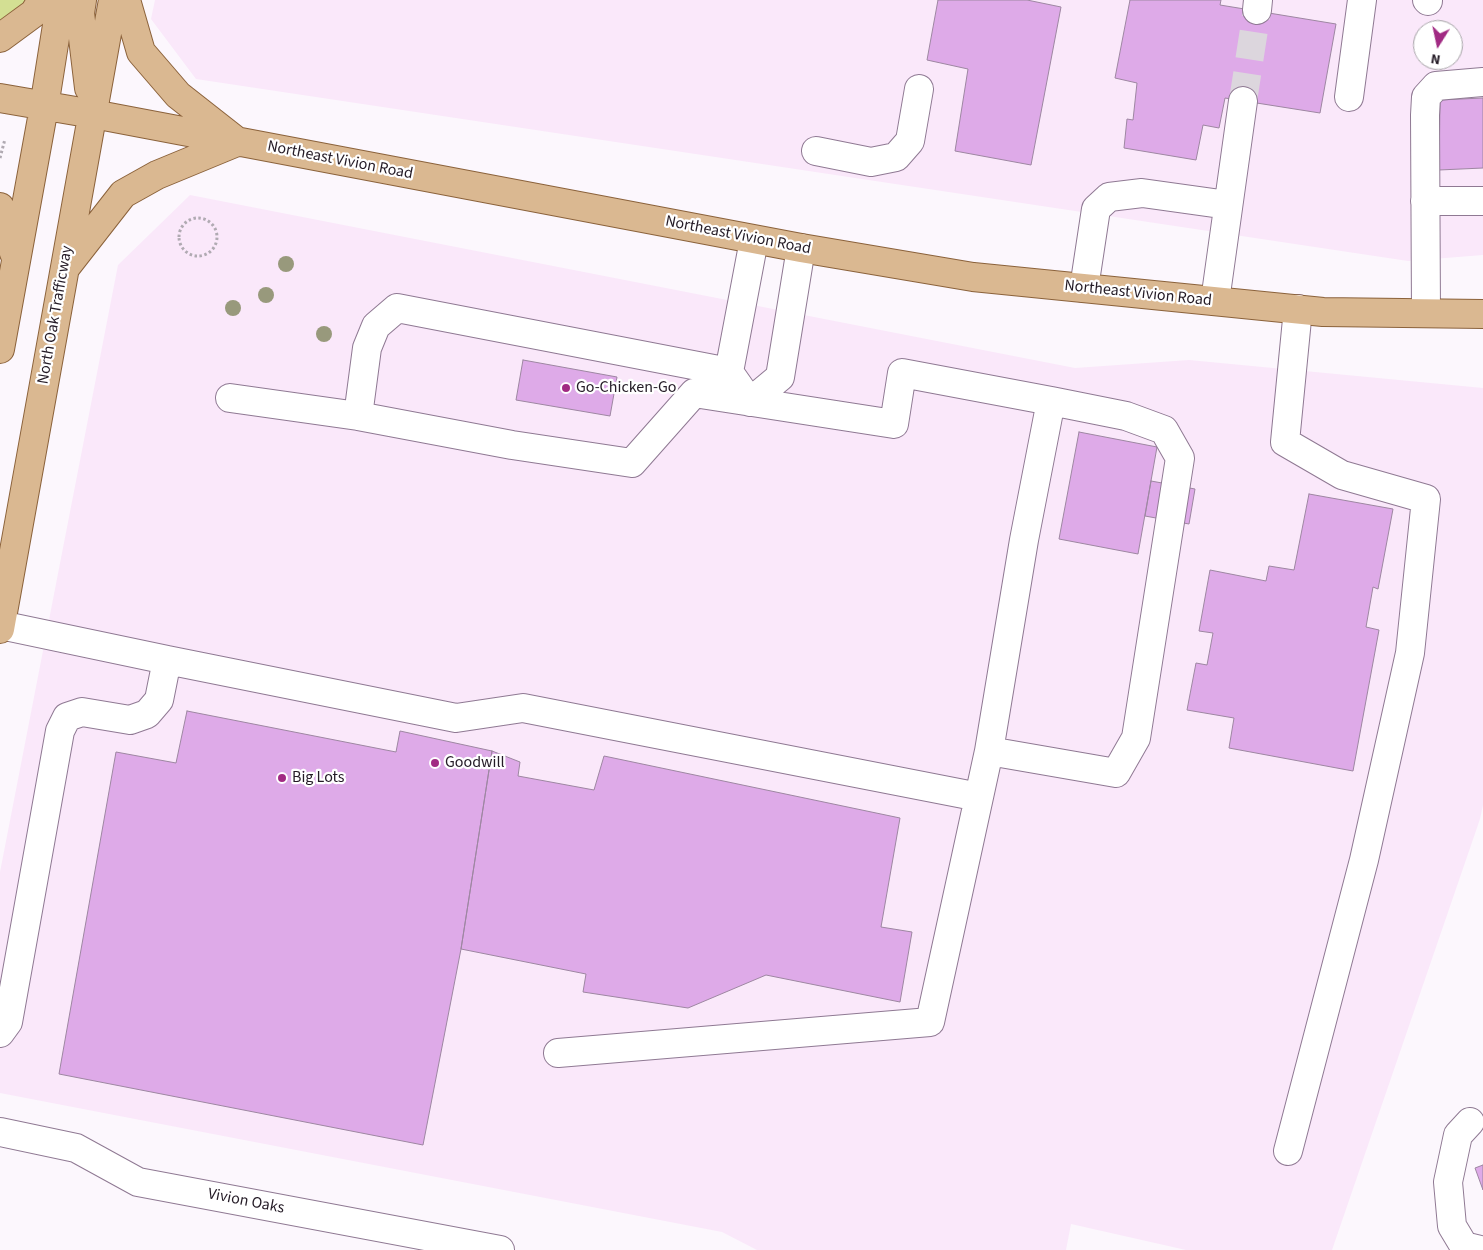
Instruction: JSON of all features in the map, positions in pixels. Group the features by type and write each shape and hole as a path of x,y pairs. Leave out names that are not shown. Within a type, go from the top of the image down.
{"main road":[{"path":"0,38 34,13 42,0"},
{"path":"0,349 44,107 61,0"},
{"path":"82,0 80,13 92,114"},
{"name":"North Oak Trafficway","path":"0,626 113,0"},
{"path":"64,270 123,194 157,175 237,142 178,95 142,52 126,0"},
{"name":"Northeast Vivion Road","path":"0,98 754,240 973,277 1323,312 1483,314"},
{"path":"0,207 16,262"}],"street":[{"path":"1349,97 1358,1"},
{"path":"1426,313 1426,97 1436,86 1483,82"},
{"path":"816,151 872,162 896,157 910,141 919,89"},
{"path":"1215,301 1243,101"},
{"path":"1084,288 1096,209 1109,197 1142,193 1228,205"},
{"path":"1425,201 1483,201"},
{"path":"729,372 754,240"},
{"path":"750,402 780,377 801,248"},
{"path":"358,416 368,348 376,326 397,308 729,372 750,402"},
{"path":"1288,1151 1364,860 1410,653 1426,499 1342,475 1285,442 1298,309"},
{"path":"230,398 358,416 512,445 632,463 694,393 894,424 902,373 1126,416 1164,430 1180,458 1136,738 1116,773 988,751"},
{"path":"558,1053 930,1022 988,751 1050,401"},
{"path":"0,626 456,718 523,708 979,797"},
{"path":"0,1032 8,1022 60,731 67,717 82,712 130,720 147,714 158,700 167,660"},
{"path":"1470,1122 1458,1135 1448,1182 1452,1226 1464,1246 1480,1250"},
{"name":"Vivion Oaks","path":"0,1132 76,1148 138,1182 500,1250"}],"path":[{"path":"0,158 5,139"},
{"path":"199,218 210,222 217,232 216,244 201,256 189,253 181,244 180,238 183,226 187,222 199,218"}],"shaded area":[{"path":"155,0 1483,0 1483,255 1408,261 196,79 151,19"},
{"path":"190,195 1075,368 1189,360 1483,388 1483,805 1480,819 1332,1250 1186,1250 1071,1224 1066,1250 757,1250 722,1232 0,1093 0,872 118,265"}],"green space":[{"path":"0,0 29,0 0,27"}],"building":[{"path":"938,0 1027,0 1061,7 1031,165 955,151 968,69 927,60"},
{"path":"1130,0 1221,0 1220,5 1336,24 1320,113 1225,98 1219,128 1203,125 1196,160 1124,148 1127,119 1133,120 1137,83 1115,78"},
{"path":"1483,98 1483,168 1439,170 1440,100"},
{"name":"Go-Chicken-Go","path":"523,360 617,377 610,416 516,400"},
{"path":"1079,432 1157,447 1138,554 1059,539"},
{"path":"1151,481 1195,489 1189,524 1145,516"},
{"path":"1309,494 1393,509 1378,589 1373,587 1366,627 1379,630 1353,771 1229,748 1234,718 1187,710 1196,663 1207,665 1213,633 1199,631 1210,570 1266,581 1269,566 1294,570"},
{"path":"187,711 396,752 400,731 492,751 461,949 423,1145 59,1074 116,752 176,763"},
{"path":"492,751 520,762 518,776 594,790 604,756 900,818 881,927 912,932 900,1002 766,975 688,1008 583,992 586,974 461,949"},
{"path":"1483,1165 1483,1190 1475,1168"}],"tunnel":[{"path":"1243,101 1257,10"}],"place":[{"name":"Go-Chicken-Go","path":"566,388"},
{"name":"Goodwill","path":"435,763"},
{"name":"Big Lots","path":"282,778"}]}
